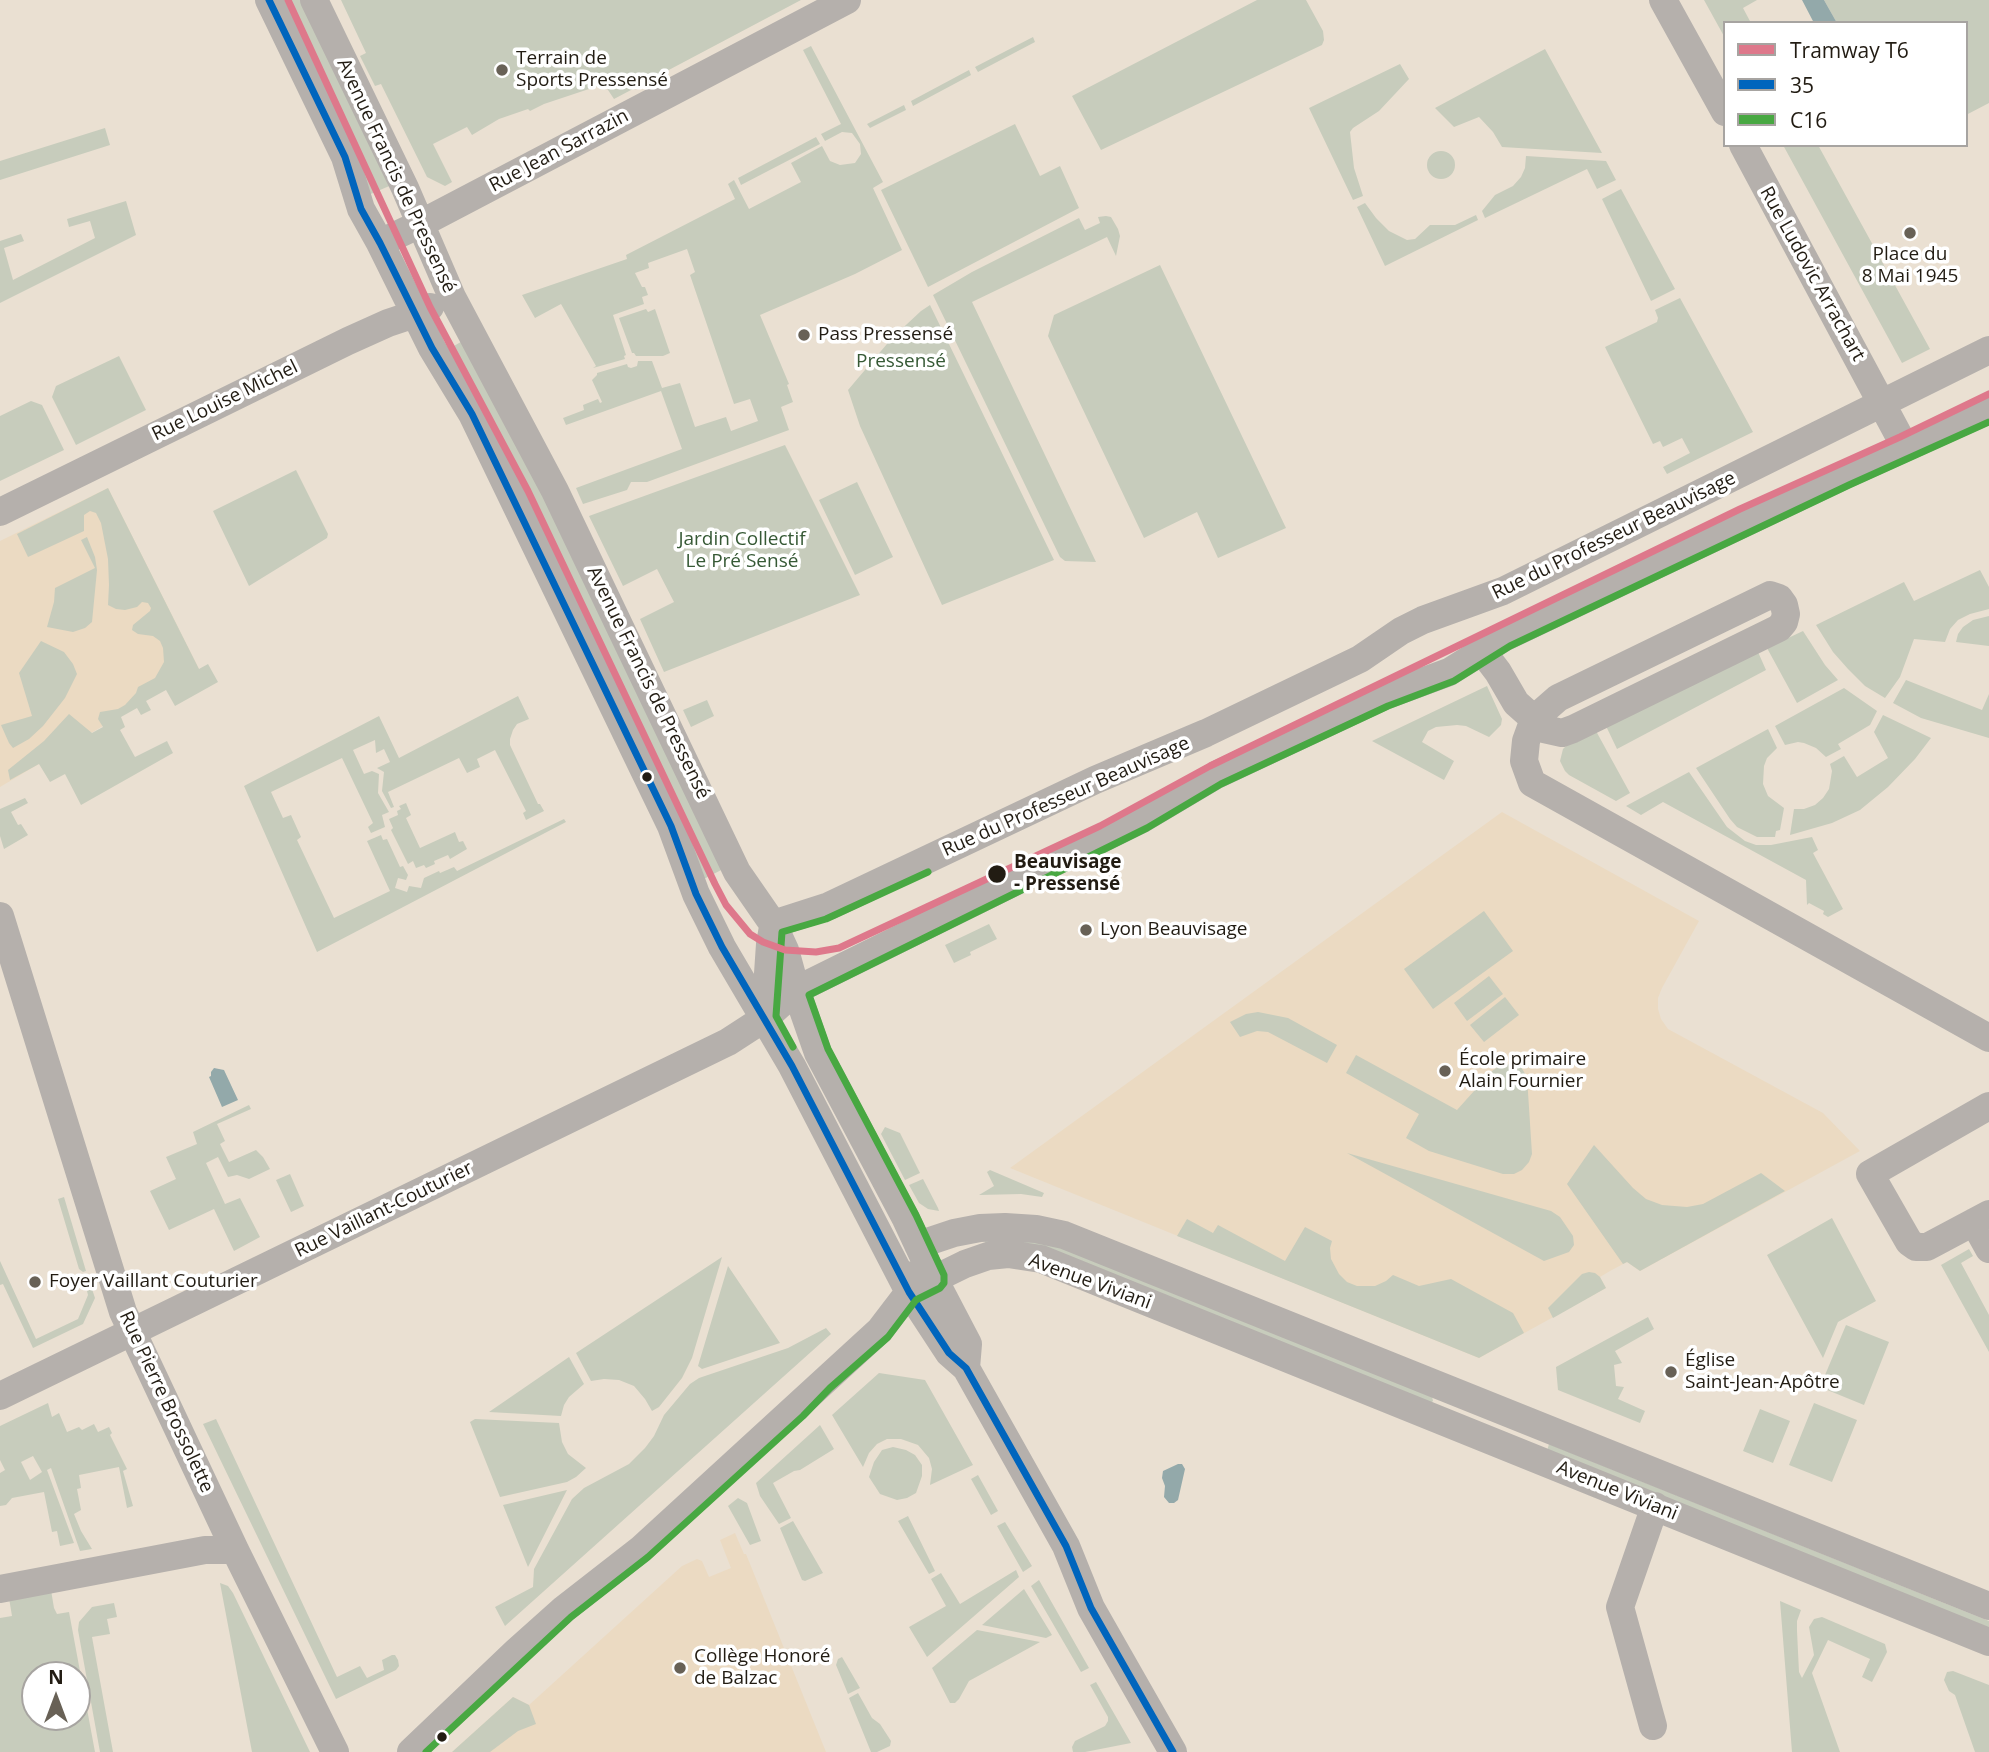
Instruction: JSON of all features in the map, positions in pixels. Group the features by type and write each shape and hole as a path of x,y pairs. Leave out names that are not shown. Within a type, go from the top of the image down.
{"street":[{"name":"Avenue Francis de Pressensé","path":"269,0 345,157 361,209 432,348 472,414 671,826 696,894 722,947 792,1066 908,1292 949,1353 966,1368 1066,1546 1090,1608 1173,1752"},
{"name":"Avenue Francis de Pressensé","path":"314,0 405,188 452,297 555,491 737,872 773,924 785,950 818,1053 968,1344 966,1368"},
{"name":"Rue Jean Sarrazin","path":"380,243 847,0"},
{"path":"1664,0 1723,109"},
{"name":"Rue Ludovic Arrachart","path":"1744,147 1905,447"},
{"name":"Rue Louise Michel","path":"0,512 348,341 452,297"},
{"name":"Rue du Professeur Beauvisage","path":"773,924 829,906 1095,780 1206,733 1360,659 1401,631 1423,620 1503,591 1989,350"},
{"path":"765,1018 796,990 1142,819 1216,775 1384,696 1449,672 1505,637 1905,447 1989,410"},
{"path":"1482,651 1516,703 1534,719 1544,729 1562,733 1779,628 1786,614 1779,598 1770,595 1559,698 1534,719 1526,741 1524,761 1532,783 1989,1038"},
{"name":"Rue Pierre Brossolette","path":"0,916 131,1332 335,1752"},
{"path":"765,1018 773,924"},
{"name":"Rue Vaillant-Couturier","path":"0,1396 712,1050 765,1018"},
{"path":"1989,1106 1870,1174 1909,1242 1916,1247 1927,1247 1981,1218 1989,1250"},
{"name":"Avenue Viviani","path":"918,1245 980,1228 1036,1229 1064,1234 1989,1606"},
{"path":"411,1752 564,1609 641,1549 880,1330 908,1292 918,1245"},
{"name":"Avenue Viviani","path":"908,1292 965,1264 988,1256 1008,1254 1041,1259 1989,1642"},
{"path":"1449,1424 1446,1409 1450,1400 1461,1392"},
{"path":"1653,1726 1620,1607 1655,1506"},
{"path":"0,1589 205,1550 235,1550"}],"shaded area":[{"path":"108,488 199,669 0,787 0,541"},
{"name":"École primaire Alain Fournier","path":"1502,812 1699,921 1658,998 1661,1019 1668,1029 1823,1113 1860,1151 1640,1271 1627,1262 1610,1271 1600,1277 1606,1288 1479,1358 1010,1168"},
{"name":"Collège Honoré de Balzac","path":"735,1533 826,1752 452,1752 513,1697 529,1705 682,1566 697,1559 702,1561 709,1577 731,1568 720,1540"}],"green space":[{"path":"281,0 306,0 394,184 366,196"},
{"name":"Terrain de Sports Pressensé","path":"341,0 801,0 614,99 604,84 530,111 528,109 499,119 472,135 467,127 433,144 452,182 445,186 427,177 381,84 375,86 360,56 366,53"},
{"path":"1257,0 1306,0 1323,31 1322,45 1101,150 1072,96"},
{"path":"1704,0 1757,0 1743,8 1750,21 1723,21 1723,34"},
{"path":"1824,0 1989,0 1989,103 1968,114 1968,21 1836,21"},
{"path":"1033,37 1035,42 978,72 975,67"},
{"path":"811,46 883,182 873,188 902,250 855,274 760,315 789,384 787,385 793,402 781,407 789,430 647,482 631,482 627,490 583,504 576,488 682,449 661,391 566,425 563,418 584,410 583,405 598,399 602,402 592,380 597,373 627,364 631,368 637,366 638,361 652,361 662,388 680,383 695,427 726,417 731,431 758,421 750,399 734,404 690,275 695,272 687,249 648,263 649,268 635,273 648,295 642,297 644,304 613,315 625,359 593,368 596,366 561,304 535,318 522,295 627,259 626,255 735,199 728,184 734,180 749,209 801,182 791,163 822,146 830,161 840,165 855,163 861,154 860,144 852,133 842,132 825,141 821,134 841,124 803,50"},
{"path":"1545,49 1602,153 1502,147 1479,117 1454,127 1435,108"},
{"path":"1400,64 1409,79 1379,111 1350,132 1354,168 1363,196 1353,200 1309,108"},
{"path":"969,70 971,75 913,106 911,101"},
{"path":"904,105 906,110 870,128 867,124"},
{"path":"1015,124 1040,176 1060,166 1079,208 928,287 881,190"},
{"path":"105,128 110,145 0,180 0,161"},
{"path":"816,137 820,144 741,185 738,178"},
{"path":"1784,147 1819,147 1930,349 1902,363"},
{"path":"1441,151 1451,155 1455,165 1451,175 1441,179 1431,175 1427,165 1431,155"},
{"path":"1526,156 1606,161 1616,180 1597,189 1587,169 1485,218 1482,211 1495,195 1513,186 1521,177"},
{"path":"1621,189 1675,289 1651,301 1602,199"},
{"path":"126,201 136,235 0,303 0,241 21,234 24,241 4,248 13,280 95,238 90,221 69,227 67,219"},
{"path":"1365,203 1389,231 1407,240 1415,239 1430,225 1455,225 1476,215 1478,220 1385,266 1357,207"},
{"path":"1098,217 1111,217 1120,236 1116,256 1107,237 972,302 1096,562 1065,561 1060,557 933,295 972,272 1079,218 1085,230 1100,223"},
{"path":"1160,265 1286,528 1218,558 1197,512 1144,538 1048,336 1054,315"},
{"path":"1680,298 1753,432 1667,474 1663,467 1690,453 1682,438 1663,447 1660,441 1653,444 1605,347 1657,322 1655,310"},
{"name":"Pressensé","path":"930,305 1054,560 942,605 860,426 848,390 892,338"},
{"path":"646,309 648,312 655,309 670,353 663,356 636,356 632,353 619,318"},
{"path":"466,339 727,867 700,881 440,354"},
{"path":"119,356 146,410 76,445 52,397 56,386"},
{"path":"31,401 42,405 64,450 0,481 0,416"},
{"name":"Jardin Collectif Le Pré Sensé","path":"785,445 860,595 664,672 640,619 674,602 657,569 623,586 589,516"},
{"path":"296,470 328,534 327,538 249,586 213,511"},
{"path":"857,482 893,557 855,575 819,500"},
{"path":"108,488 199,669 208,664 218,682 175,706 166,690 146,701 151,710 141,715 137,708 121,717 125,727 120,730 135,757 167,741 173,753 81,805 65,774 50,782 39,764 10,780 8,770 44,741 69,714 92,733 103,727 98,719 100,712 125,705 138,687 155,678 164,662 163,648 160,641 153,636 138,634 132,630 133,625 150,611 148,603 142,602 137,607 125,610 108,605 108,559 101,523 96,513 90,511 84,515 84,531 28,557 17,534"},
{"path":"87,537 97,570 92,622 73,632 47,627 55,588 95,568 81,540"},
{"path":"1980,570 1989,587 1989,609 1958,620 1950,629 1945,642 1914,639 1900,677 1885,698 1865,686 1848,669 1833,652 1816,625 1904,582 1914,601"},
{"path":"1989,616 1989,646 1956,642 1963,627 1973,620"},
{"path":"1803,631 1838,680 1797,703 1767,648"},
{"path":"41,641 64,652 77,674 65,698 43,726 29,739 13,748 1,725 32,716 19,673"},
{"path":"1758,652 1766,670 1617,749 1606,726"},
{"path":"1906,680 1982,710 1989,694 1989,738 1921,718 1893,703"},
{"path":"1487,686 1502,719 1501,725 1489,737 1466,726 1457,725 1436,727 1428,731 1422,742 1454,761 1444,780 1372,741"},
{"path":"1844,688 1877,711 1870,725 1838,744 1841,749 1826,757 1816,748 1804,743 1785,745 1775,726"},
{"path":"518,696 529,719 517,724 510,745 538,804 544,811 526,820 523,813 526,811 495,750 477,759 480,767 467,773 459,758 388,792 394,807 391,808 382,791 384,772 377,768 390,762 384,749 376,753 375,740 353,750 364,774 372,771 379,774 378,793 389,812 382,815 385,827 371,833 368,827 373,823 342,758 271,792 283,818 291,815 301,837 297,840 334,918 390,891 367,841 381,835 383,840 387,839 400,867 403,866 408,875 406,880 398,878 395,888 407,892 409,886 421,888 424,878 439,871 440,873 454,867 457,871 564,819 566,822 317,952 244,786 379,716 399,758"},
{"path":"707,700 714,716 691,727 683,710"},
{"path":"1883,715 1931,738 1888,787 1860,810 1832,823 1790,835 1794,809 1815,805 1829,789 1832,771 1830,764 1844,756 1857,777 1888,758 1874,732"},
{"path":"1768,729 1777,748 1767,758 1763,784 1768,796 1784,808 1780,830 1776,831 1775,837 1757,837 1737,827 1696,768"},
{"path":"1596,731 1630,793 1616,801 1569,775 1560,761 1567,745"},
{"path":"1689,772 1727,827 1745,841 1756,845 1771,845 1812,837 1818,850 1813,853 1843,909 1828,917 1823,914 1824,911 1809,903 1807,905 1806,880 1663,802 1641,815 1626,806"},
{"path":"25,798 28,803 11,812 28,835 4,849 0,836 0,809"},
{"path":"406,803 411,815 406,818 420,848 455,832 459,842 463,841 467,849 450,859 448,855 434,861 435,864 426,868 424,865 416,868 413,861 408,864 391,830 393,828 389,819 398,815 397,811 401,809 399,806"},
{"path":"1484,911 1513,951 1433,1009 1404,969"},
{"path":"989,924 997,939 954,963 945,945"},
{"path":"1489,976 1503,994 1467,1021 1454,1003"},
{"path":"1505,997 1519,1015 1484,1042 1470,1025"},
{"path":"1258,1012 1288,1018 1337,1045 1327,1063 1268,1032 1257,1031 1240,1037 1230,1022 1246,1014"},
{"path":"1356,1055 1457,1110 1492,1071 1501,1065 1521,1067 1527,1077 1532,1154 1529,1162 1514,1174 1503,1174 1429,1151 1406,1138 1419,1114 1346,1073"},
{"path":"249,1105 251,1109 217,1124 225,1141 220,1144 229,1162 256,1150 270,1169 249,1179 237,1175 228,1177 218,1157 206,1163 225,1204 240,1198 260,1237 234,1251 214,1209 169,1230 150,1191 176,1179 166,1157 197,1144 193,1132"},
{"path":"885,1127 900,1133 920,1173 905,1180 881,1134"},
{"path":"1594,1145 1633,1188 1646,1199 1662,1205 1687,1207 1703,1204 1761,1173 1785,1191 1640,1271 1627,1262 1623,1264 1567,1184"},
{"path":"1347,1153 1551,1211 1560,1217 1573,1236 1574,1245 1569,1252 1544,1261"},
{"path":"990,1170 1044,1193 1042,1197 1021,1194 979,1195 994,1186 987,1172"},
{"path":"290,1174 304,1206 291,1212 276,1180"},
{"path":"923,1179 939,1211 928,1209 919,1203 909,1185"},
{"path":"64,1197 86,1271 83,1272 79,1269 58,1199"},
{"path":"1832,1218 1876,1301 1838,1322 1823,1358 1767,1255"},
{"path":"1187,1219 1213,1233 1218,1225 1285,1261 1305,1227 1332,1241 1331,1259 1347,1282 1357,1286 1375,1286 1393,1275 1419,1286 1451,1279 1513,1313 1524,1333 1479,1358 1177,1236"},
{"path":"1011,1238 1061,1246 1432,1396 1433,1401 1431,1403 985,1246 985,1240"},
{"path":"1969,1249 1973,1256 1961,1263 1989,1315 1989,1352 1941,1265"},
{"path":"722,1257 692,1358 682,1378 659,1407 652,1411 634,1386 619,1380 591,1381 576,1353"},
{"path":"0,1261 36,1339 78,1319 88,1295 87,1291 92,1289 95,1298 83,1324 33,1348 3,1284 0,1285"},
{"path":"728,1266 780,1343 702,1369 698,1366"},
{"path":"1589,1272 1600,1277 1606,1288 1553,1318 1548,1308 1582,1274"},
{"path":"1648,1317 1654,1329 1615,1351 1622,1363 1614,1365 1616,1386 1624,1387 1618,1399 1645,1411 1640,1423 1558,1390 1556,1367"},
{"path":"1846,1325 1889,1342 1864,1405 1820,1387"},
{"path":"826,1328 831,1334 505,1626 495,1607 533,1587 534,1569 572,1499 584,1488 629,1464 645,1448 664,1415 690,1384 699,1378 788,1348"},
{"path":"569,1357 584,1384 569,1397 561,1416 489,1412"},
{"path":"879,1373 925,1380 973,1465 930,1485 932,1469 929,1458 918,1445 901,1439 887,1439 877,1444 869,1453 863,1467 832,1415"},
{"path":"48,1403 52,1417 59,1413 67,1432 79,1427 82,1430 94,1424 98,1432 109,1427 112,1433 110,1435 127,1469 123,1471 133,1506 127,1508 119,1467 79,1475 81,1488 77,1489 81,1510 74,1514 92,1549 80,1551 51,1468 47,1470 74,1543 60,1546 57,1531 52,1532 44,1492 12,1498 6,1505 0,1506 0,1473 5,1470 0,1460 0,1426","holes":["33,1456 42,1472 30,1480 21,1462"]},
{"path":"1814,1403 1857,1420 1832,1482 1789,1465"},
{"path":"1760,1409 1790,1421 1773,1463 1743,1451"},
{"path":"216,1419 337,1677 360,1666 367,1678 384,1670 382,1660 392,1655 398,1660 399,1666 396,1670 336,1699 203,1424"},
{"path":"475,1419 559,1423 562,1442 568,1454 586,1468 567,1482 500,1497 470,1422"},
{"path":"820,1425 834,1449 773,1483 791,1518 779,1524 760,1496 756,1483"},
{"path":"1549,1444 1989,1621 1989,1629 1547,1451"},
{"path":"893,1447 915,1455 922,1465 922,1476 916,1493 897,1500 880,1494 869,1477 882,1450"},
{"path":"978,1475 998,1511 991,1515 971,1479"},
{"path":"567,1490 528,1567 503,1505"},
{"path":"738,1498 747,1503 761,1541 750,1545 728,1506"},
{"path":"908,1516 935,1571 929,1574 898,1521"},
{"path":"793,1521 823,1573 805,1581 802,1580 780,1528"},
{"path":"1005,1522 1032,1566 1023,1572 997,1526"},
{"path":"1016,1570 1019,1577 927,1657 909,1627 946,1606 931,1579 941,1573 960,1604"},
{"path":"1039,1580 1089,1668 1081,1672 1031,1586"},
{"path":"220,1583 228,1586 233,1593 310,1752 252,1752"},
{"path":"1024,1589 1052,1635 1046,1638 982,1625"},
{"path":"51,1590 57,1614 69,1612 78,1661 21,1661 21,1731 91,1730 95,1752 0,1752 0,1618 12,1616 9,1598"},
{"path":"1780,1601 1801,1610 1797,1631 1799,1672 1802,1678 1814,1655 1809,1627 1814,1619 1822,1617 1885,1644 1887,1652 1872,1682 1862,1677 1870,1659 1828,1640 1812,1673 1840,1752 1792,1752"},
{"path":"114,1603 117,1617 107,1619 110,1634 92,1637 113,1752 100,1752 91,1702 91,1661 84,1661 78,1630 79,1622 92,1607"},
{"path":"977,1630 1040,1642 969,1681 959,1699 950,1703 932,1668"},
{"path":"842,1657 860,1688 848,1694 836,1665"},
{"path":"1953,1671 1989,1685 1989,1752 1975,1752 1955,1695 1949,1691 1944,1680 1947,1672"},
{"path":"1096,1682 1131,1743 1073,1752 1075,1741 1105,1726 1108,1721 1090,1685"},
{"path":"858,1693 872,1718 880,1724 891,1741 890,1746 877,1752 871,1752 849,1698"},
{"path":"513,1697 529,1705 536,1724 518,1731 490,1752 452,1752"}],"water":[{"path":"1802,0 1824,0 1836,21 1813,21"},
{"path":"214,1068 224,1070 238,1100 222,1107 209,1077"},
{"path":"1182,1464 1185,1469 1178,1500 1169,1503 1164,1497 1163,1471"}],"tram line":[{"name":"T6","path":"288,0 430,307 528,491 715,884 726,905 750,934 785,950 816,952 839,948 1100,826 1210,766 1740,509 1989,394"}],"transit line":[{"name":"35","path":"269,0 345,157 361,209 432,348 472,414 671,826 696,894 722,947 792,1066 909,1292 949,1353 966,1368 1066,1546 1091,1608 1173,1752"},
{"name":"C16","path":"426,1752 571,1617 648,1557 803,1416 830,1388 888,1337 916,1300 940,1288 944,1283 944,1275 916,1215 828,1049 809,995 1147,828 1221,784 1388,706 1454,681 1510,646 1849,485 1989,422"},
{"name":"C16","path":"793,1047 776,1016 782,932 826,919 928,872"}],"place":[{"name":"Terrain de Sports Pressensé","path":"502,70"},
{"name":"Place du 8 Mai 1945","path":"1910,233"},
{"name":"Pass Pressensé","path":"804,335"},
{"name":"Beauvisage - Pressensé","path":"997,874"},
{"name":"Lyon Beauvisage","path":"1086,930"},
{"name":"École primaire Alain Fournier","path":"1445,1071"},
{"name":"Foyer Vaillant Couturier","path":"35,1282"},
{"name":"Église Saint-Jean-Apôtre","path":"1671,1372"},
{"name":"Collège Honoré de Balzac","path":"680,1668"}]}
